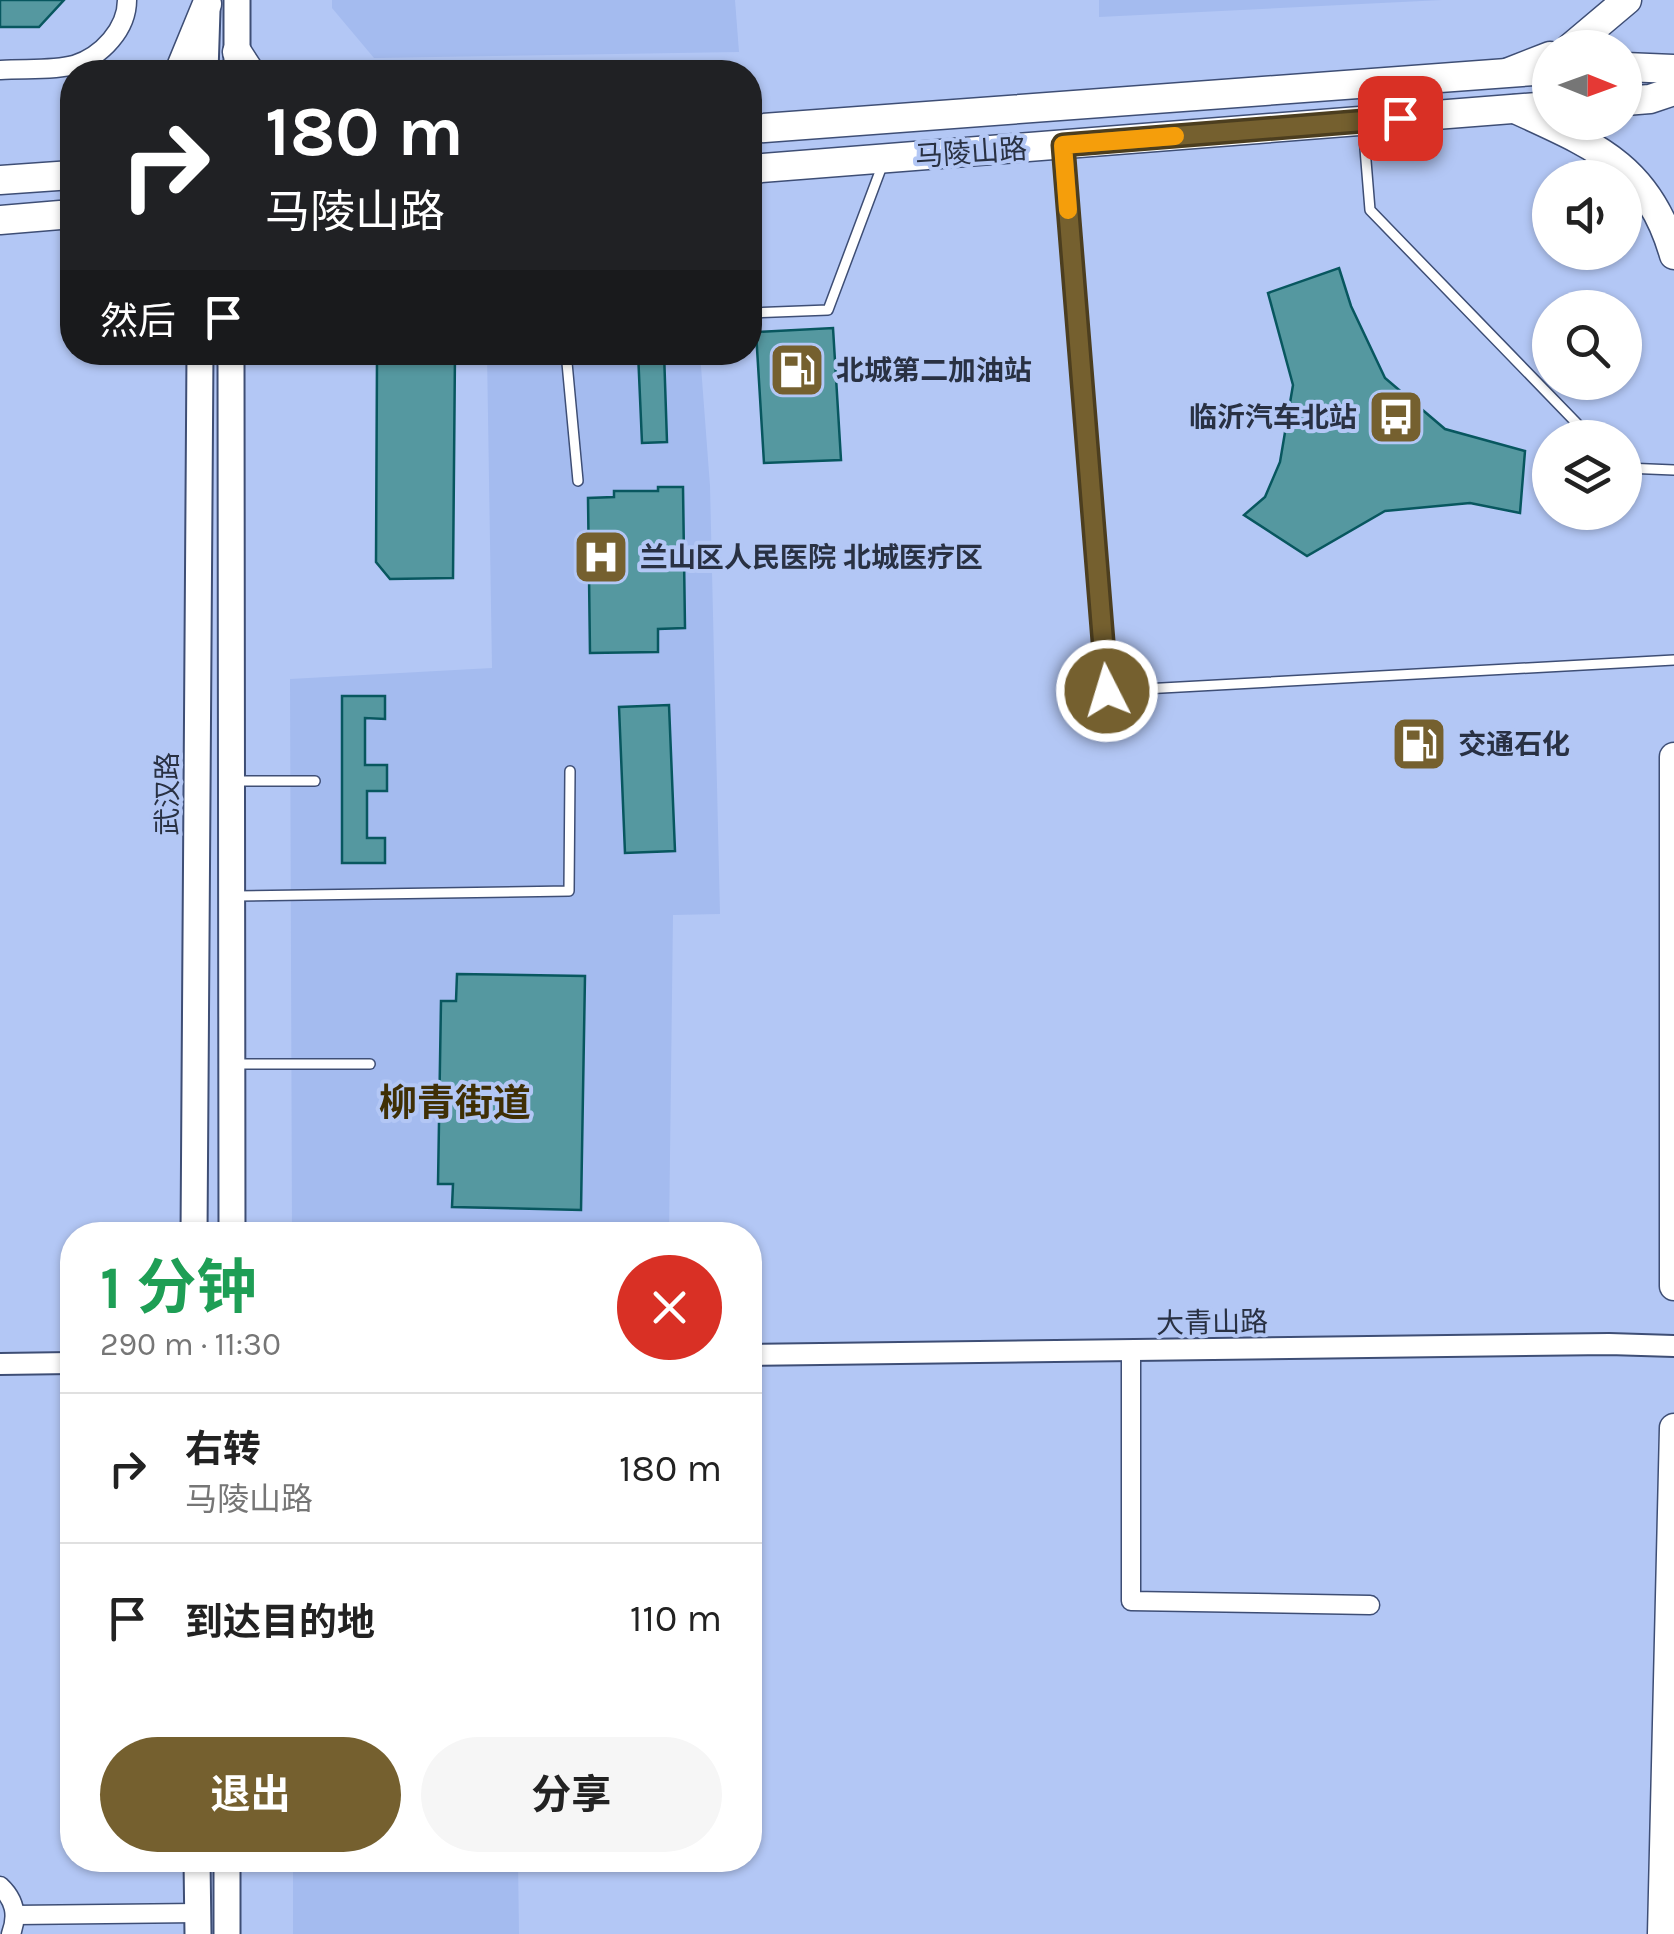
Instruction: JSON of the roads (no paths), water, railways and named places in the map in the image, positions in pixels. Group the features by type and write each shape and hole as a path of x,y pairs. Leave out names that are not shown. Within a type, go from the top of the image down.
{"main road":[{"path":"237,0 241,60"},
{"path":"1591,30 1627,0"},
{"path":"184,60 207,2"},
{"path":"205,60 207,2"},
{"path":"1509,72 1532,63"},
{"path":"1642,66 1674,70"},
{"name":"马陵山路","path":"762,128 1532,71"},
{"path":"1642,100 1674,90"},
{"name":"马陵山路","path":"762,167 1532,108"},
{"path":"1515,109 1584,141 1632,174 1666,229 1674,255"},
{"path":"34,178 60,168"},
{"path":"0,180 60,175"},
{"path":"0,220 60,217"},
{"name":"武汉路","path":"194,1222 200,365"},
{"path":"231,365 232,1222"},
{"path":"1674,757 1674,1286"},
{"path":"1662,1934 1674,1428"},
{"path":"198,1872 198,1924"},
{"path":"226,1934 227,1872"}],"street":[{"path":"83,60 107,46 127,13 127,0"},
{"path":"0,70 60,66"},
{"name":"大青山路","path":"762,1355 1674,1346"},
{"path":"1130,1350 1130,1601 1370,1605"},
{"path":"0,1364 60,1363"},
{"path":"0,1886 10,1896 13,1924 198,1924"}],"lane":[{"path":"1362,121 1370,210 1574,420"},
{"path":"1063,145 1107,691 1674,660"},
{"path":"762,313 828,310 885,159"},
{"path":"567,365 578,481"},
{"path":"1642,469 1674,470"},
{"path":"232,896 569,891 570,771"},
{"path":"232,781 315,781"},
{"path":"232,1064 370,1064"}],"place":[{"name":"北城第二加油站","path":"797,370"},
{"name":"临沂汽车北站","path":"1396,417"},
{"name":"兰山区人民医院 北城医疗区","path":"601,557"},
{"name":"交通石化","path":"1419,744"}],"district":[{"name":"柳青街道","path":"455,1103"}]}
